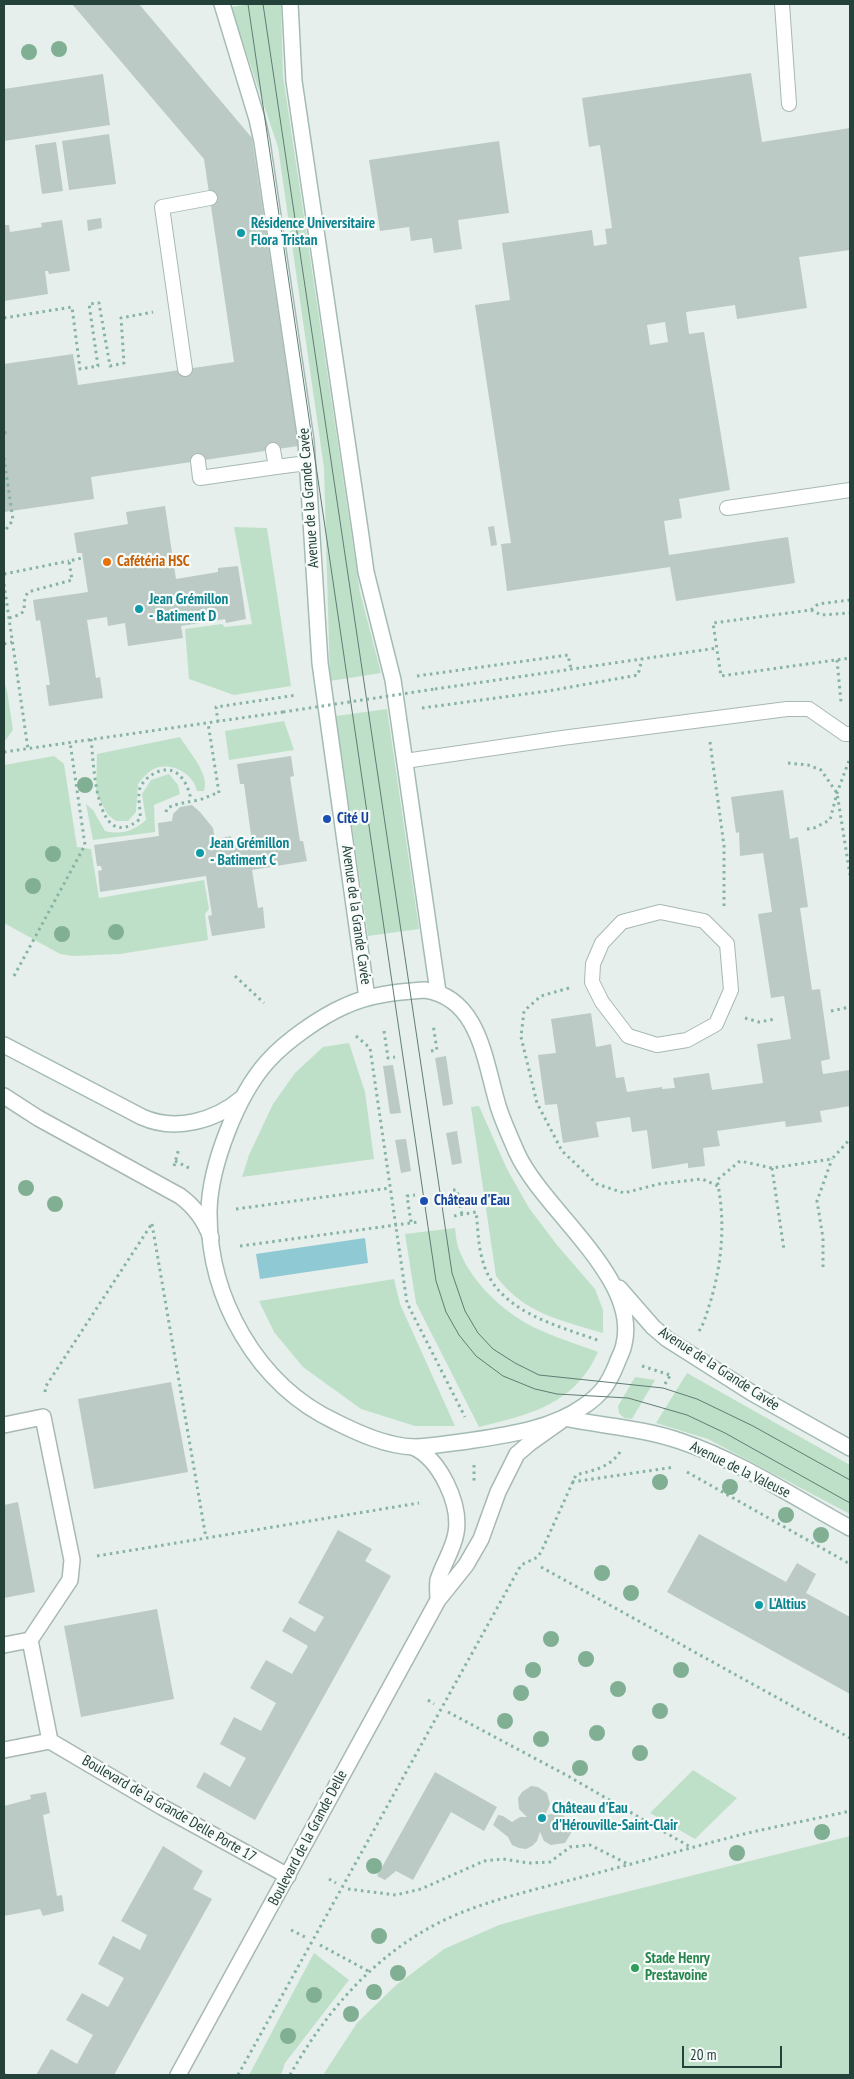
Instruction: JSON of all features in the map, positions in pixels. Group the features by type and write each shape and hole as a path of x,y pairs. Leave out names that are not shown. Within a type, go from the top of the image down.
{"main road":[{"name":"Avenue de la Grande Cavée","path":"222,4 257,119 262,142 307,463 320,663 367,998"},
{"path":"290,4 294,81 366,572 393,680 438,992"},
{"path":"425,990 438,992 462,1008 474,1025 500,1110 527,1172 613,1282 623,1311 625,1343 609,1382 595,1398 564,1418 494,1437 414,1447 375,1439 345,1427 302,1403 279,1384 248,1345 235,1322 222,1290 211,1238 209,1214 212,1182 224,1142 236,1111 268,1061 283,1047 337,1010 367,998 394,992 425,990"},
{"path":"4,1045 159,1124 185,1124 200,1120 225,1109 245,1096"},
{"path":"4,1096 38,1118 180,1196 193,1207 206,1225 211,1238"},
{"name":"Avenue de la Grande Cavée","path":"604,1269 637,1310 667,1339 752,1393 850,1448"},
{"path":"4,1425 43,1417 72,1560 70,1580 30,1640 50,1741 4,1750"},
{"name":"Boulevard de la Grande Delle","path":"178,2075 438,1600 466,1565 481,1539 498,1492 518,1454 564,1418"},
{"name":"Avenue de la Valeuse","path":"564,1418 654,1434 703,1449 739,1466 850,1528"},
{"name":"Boulevard de la Grande Delle","path":"414,1447 421,1450 431,1460 446,1482 452,1498 457,1524 451,1553 438,1581 438,1600"},
{"path":"4,1645 30,1640"},
{"name":"Boulevard de la Grande Delle Porte 17","path":"50,1741 162,1808 288,1876"}],"lane":[{"path":"782,4 789,104"},
{"path":"185,369 162,207 210,198"},
{"path":"274,450 276,467"},
{"path":"198,461 200,478 307,463"},
{"path":"727,508 850,490"},
{"path":"405,761 562,738 787,709 809,709 847,734"},
{"path":"660,912 704,921 715,931 728,944 731,990 716,1024 687,1040 657,1045 628,1036 602,1002 592,982 593,964 602,943 622,922 660,912"}],"path":[{"path":"4,318 72,306 80,369 98,366 89,304 99,303 110,366 124,363 120,318 135,316"},
{"path":"4,433 9,432"},
{"path":"4,458 13,520 4,532"},
{"path":"4,574 82,558"},
{"path":"9,618 22,614 25,596 28,592 72,580 69,561"},
{"path":"4,584 28,748"},
{"path":"850,600 818,604 810,610 713,623 721,676 850,658"},
{"path":"810,610 821,615 850,613"},
{"path":"4,644 12,642"},
{"path":"4,752 218,722 500,678 717,648"},
{"path":"414,676 568,655 571,669"},
{"path":"418,708 548,691 638,675 642,659"},
{"path":"837,660 847,734"},
{"path":"218,722 216,707 297,695"},
{"path":"707,720 724,846 725,906 715,931"},
{"path":"166,812 167,808 185,801 201,800 207,795 218,793 208,723"},
{"path":"91,739 101,810 113,826 119,828 127,827 140,819 142,808 140,787 146,779 155,773 167,770 183,778 189,788 191,800"},
{"path":"14,976 85,845 70,742"},
{"path":"807,829 814,828 830,820 850,757"},
{"path":"788,763 808,765 821,770 837,793 850,875"},
{"path":"185,801 186,806"},
{"path":"235,976 264,1003"},
{"path":"592,982 541,996 524,1011 520,1037 537,1103 562,1151 597,1184 624,1193 659,1184 702,1179 718,1186"},
{"path":"831,1011 850,1008"},
{"path":"722,1010 759,1022 776,1020"},
{"path":"431,1051 437,1050 433,1024"},
{"path":"384,1032 388,1058 395,1057"},
{"path":"356,1036 370,1048 407,1303 469,1425"},
{"path":"824,1268 823,1238 817,1202 832,1158 850,1139"},
{"path":"173,1168 181,1140"},
{"path":"699,1331 714,1290 720,1259 722,1225 717,1180 740,1161 772,1168 832,1158"},
{"path":"175,1161 196,1172"},
{"path":"772,1168 784,1250"},
{"path":"236,1209 390,1188"},
{"path":"453,1190 457,1190 462,1215"},
{"path":"411,1222 407,1196 416,1195"},
{"path":"454,1216 476,1212 482,1258 487,1273 498,1289 513,1304 535,1317 602,1342"},
{"path":"240,1246 418,1222"},
{"path":"43,1417 46,1386 152,1224 206,1538"},
{"path":"641,1366 670,1375"},
{"path":"665,1384 675,1367"},
{"path":"238,2075 521,1565 538,1557 576,1475 599,1470 619,1454 622,1445 621,1429"},
{"path":"474,1460 474,1486"},
{"path":"572,1482 678,1467"},
{"path":"684,1470 711,1488 850,1564"},
{"path":"72,1560 419,1503"},
{"path":"541,1567 850,1738"},
{"path":"428,1700 434,1704"},
{"path":"448,1712 568,1776 692,1848"},
{"path":"290,2075 306,2047 335,2008 357,1983 420,1933 448,1917 488,1903 692,1848 850,1811"},
{"path":"348,1889 396,1896 421,1890 484,1861 503,1859 529,1863 550,1862 570,1847 590,1845 630,1865"},
{"path":"329,1879 336,1883"},
{"path":"291,1930 305,1937"},
{"path":"320,1945 370,1972"}],"green space":[{"path":"252,4 281,4 283,76 360,592 381,673 330,681 324,468 278,147 231,7"},
{"path":"234,527 267,528 291,686 234,695 189,679 185,629 222,624 225,627 252,624"},
{"path":"4,681 13,730 4,742"},
{"path":"387,709 419,929 368,936 336,716"},
{"path":"284,721 294,750 229,760 225,731"},
{"path":"180,737 201,770 205,784 204,791 197,791 192,779 175,768 156,768 148,773 138,784 136,812 128,821 116,821 108,815 96,793 97,754"},
{"path":"54,756 64,764 77,847 91,849 99,898 204,880 209,909 205,914 208,940 120,954 73,956 60,954 4,923 4,765"},
{"path":"169,774 178,785 180,794 154,805 155,832 93,840 86,804 93,810 105,831 117,833 127,831 146,820 142,794 151,780"},
{"path":"349,1043 365,1092 374,1159 242,1177 249,1155 273,1104 295,1073 323,1047"},
{"path":"479,1106 507,1169 529,1208 557,1245 595,1289 603,1310 603,1333 544,1314 519,1299 496,1276 471,1107"},
{"path":"455,1228 457,1245 463,1260 488,1294 499,1304 533,1327 598,1352 588,1370 564,1396 533,1412 479,1427 416,1303 405,1234"},
{"path":"394,1279 400,1304 455,1426 415,1426 361,1409 303,1367 274,1332 259,1301"},
{"path":"687,1373 850,1465 850,1514 708,1439 656,1423"},
{"path":"635,1377 655,1380 632,1419 624,1418 619,1413 618,1406"},
{"path":"693,1770 737,1798 695,1839 650,1813"},
{"name":"Stade Henry Prestavoine","path":"850,1836 850,2075 323,2075 357,2023 395,1986 444,1949 499,1925 538,1914"},
{"path":"314,1953 349,1980 285,2063 281,2075 249,2075"}],"water":[{"path":"365,1238 368,1263 260,1279 256,1254"}],"building":[{"name":"Résidence Universitaire Flora Tristan","path":"72,4 139,4 252,138 298,446 91,477 94,499 4,512 4,364 73,354 78,385 234,362 204,159"},
{"path":"751,73 762,142 850,128 850,250 799,257 807,308 737,319 735,305 686,312 689,334 704,332 730,490 679,499 682,518 664,521 669,555 788,537 795,583 676,601 670,567 507,591 501,544 511,543 475,305 510,300 502,243 592,230 594,246 607,244 605,229 612,228 600,145 589,147 582,98","holes":["665,322 668,342 650,345 647,325"]},
{"path":"103,74 110,125 4,141 4,89"},
{"path":"109,134 116,184 69,190 62,141"},
{"path":"499,141 509,213 458,220 462,249 434,253 432,238 411,241 409,227 380,231 369,160"},
{"path":"56,142 63,191 42,194 35,145"},
{"path":"101,218 102,228 88,231 87,220"},
{"path":"62,220 70,271 49,274 48,271 45,271 48,294 4,301 4,225 9,225 10,232 42,227 41,223"},
{"name":"Jean Grémillon - Batiment D","path":"165,506 176,579 218,572 218,568 238,566 246,619 226,623 225,619 181,626 183,638 128,646 125,623 108,626 107,617 87,620 96,678 100,677 103,698 49,706 46,685 50,685 40,620 36,621 33,600 88,592 82,553 77,553 74,533 128,524 126,512"},
{"path":"494,526 497,545 491,546 488,527"},
{"name":"Jean Grémillon - Batiment C","path":"291,756 294,776 290,777 300,841 303,841 307,861 252,870 258,908 263,907 265,928 212,936 208,916 212,915 206,876 100,892 98,871 102,870 101,866 97,866 94,845 159,836 158,823 172,821 173,814 180,807 192,805 200,812 213,828 215,839 231,836 232,845 252,842 244,784 240,784 237,764"},
{"path":"783,790 790,839 798,837 808,907 800,908 812,990 820,989 830,1059 821,1061 823,1074 850,1070 850,1106 820,1111 822,1122 786,1127 785,1121 717,1131 720,1146 703,1148 705,1166 688,1168 688,1163 652,1169 647,1130 632,1132 630,1117 596,1122 599,1137 563,1143 557,1104 545,1105 538,1055 556,1053 551,1019 591,1013 596,1047 611,1044 616,1078 624,1077 627,1092 662,1087 662,1089 675,1088 673,1078 709,1073 712,1090 763,1083 757,1044 791,1039 784,996 771,998 758,914 772,912 763,853 740,856 739,832 736,833 731,797"},
{"path":"446,1056 453,1104 443,1106 435,1058"},
{"path":"393,1065 401,1113 390,1114 383,1066"},
{"path":"457,1131 462,1163 452,1165 446,1133"},
{"path":"406,1139 411,1171 401,1173 395,1140"},
{"path":"171,1382 188,1472 94,1489 78,1399"},
{"path":"18,1502 35,1592 4,1598 4,1505"},
{"path":"338,1530 372,1549 365,1561 391,1576 255,1820 196,1787 204,1772 230,1787 246,1758 220,1744 234,1717 261,1731 276,1703 250,1688 266,1660 292,1674 308,1646 282,1631 290,1617 315,1632 324,1617 298,1603"},
{"name":"L'Altius","path":"699,1534 786,1582 797,1563 816,1574 806,1593 850,1617 850,1694 667,1592"},
{"path":"157,1609 174,1699 81,1717 64,1626"},
{"path":"435,1772 497,1807 484,1831 451,1812 413,1880 396,1871 385,1880 377,1876"},
{"name":"Château d'Eau d'Hérouville-Saint-Clair","path":"531,1786 538,1787 547,1793 550,1804 547,1815 556,1813 563,1815 569,1820 571,1833 565,1843 551,1845 544,1841 540,1832 537,1841 532,1846 526,1849 519,1848 512,1845 508,1837 493,1825 498,1815 512,1822 520,1817 527,1817 519,1809 518,1798 522,1792"},
{"path":"46,1792 50,1813 43,1815 57,1896 62,1895 64,1911 43,1916 40,1909 4,1916 4,1806 31,1799 30,1795"},
{"path":"163,1846 203,1871 193,1889 212,1899 114,2075 36,2075 51,2049 77,2064 93,2035 66,2020 82,1993 108,2007 124,1978 98,1964 113,1936 140,1950 147,1935 121,1921"}],"tram line":[{"path":"248,4 436,1281 446,1312 459,1335 476,1356 503,1376 535,1389 557,1394 628,1398 687,1415 725,1433 850,1503"},
{"path":"263,4 452,1273 465,1311 478,1333 493,1349 539,1375 663,1388 697,1399 753,1426 850,1480"}],"place":[{"name":"Résidence Universitaire Flora Tristan","path":"241,233"},
{"name":"Cafétéria HSC","path":"107,562"},
{"name":"Jean Grémillon - Batiment D","path":"139,609"},
{"name":"Cité U","path":"327,819"},
{"name":"Jean Grémillon - Batiment C","path":"200,853"},
{"name":"Château d'Eau","path":"424,1201"},
{"name":"L'Altius","path":"759,1605"},
{"name":"Château d'Eau d'Hérouville-Saint-Clair","path":"542,1818"},
{"name":"Stade Henry Prestavoine","path":"635,1968"}]}
